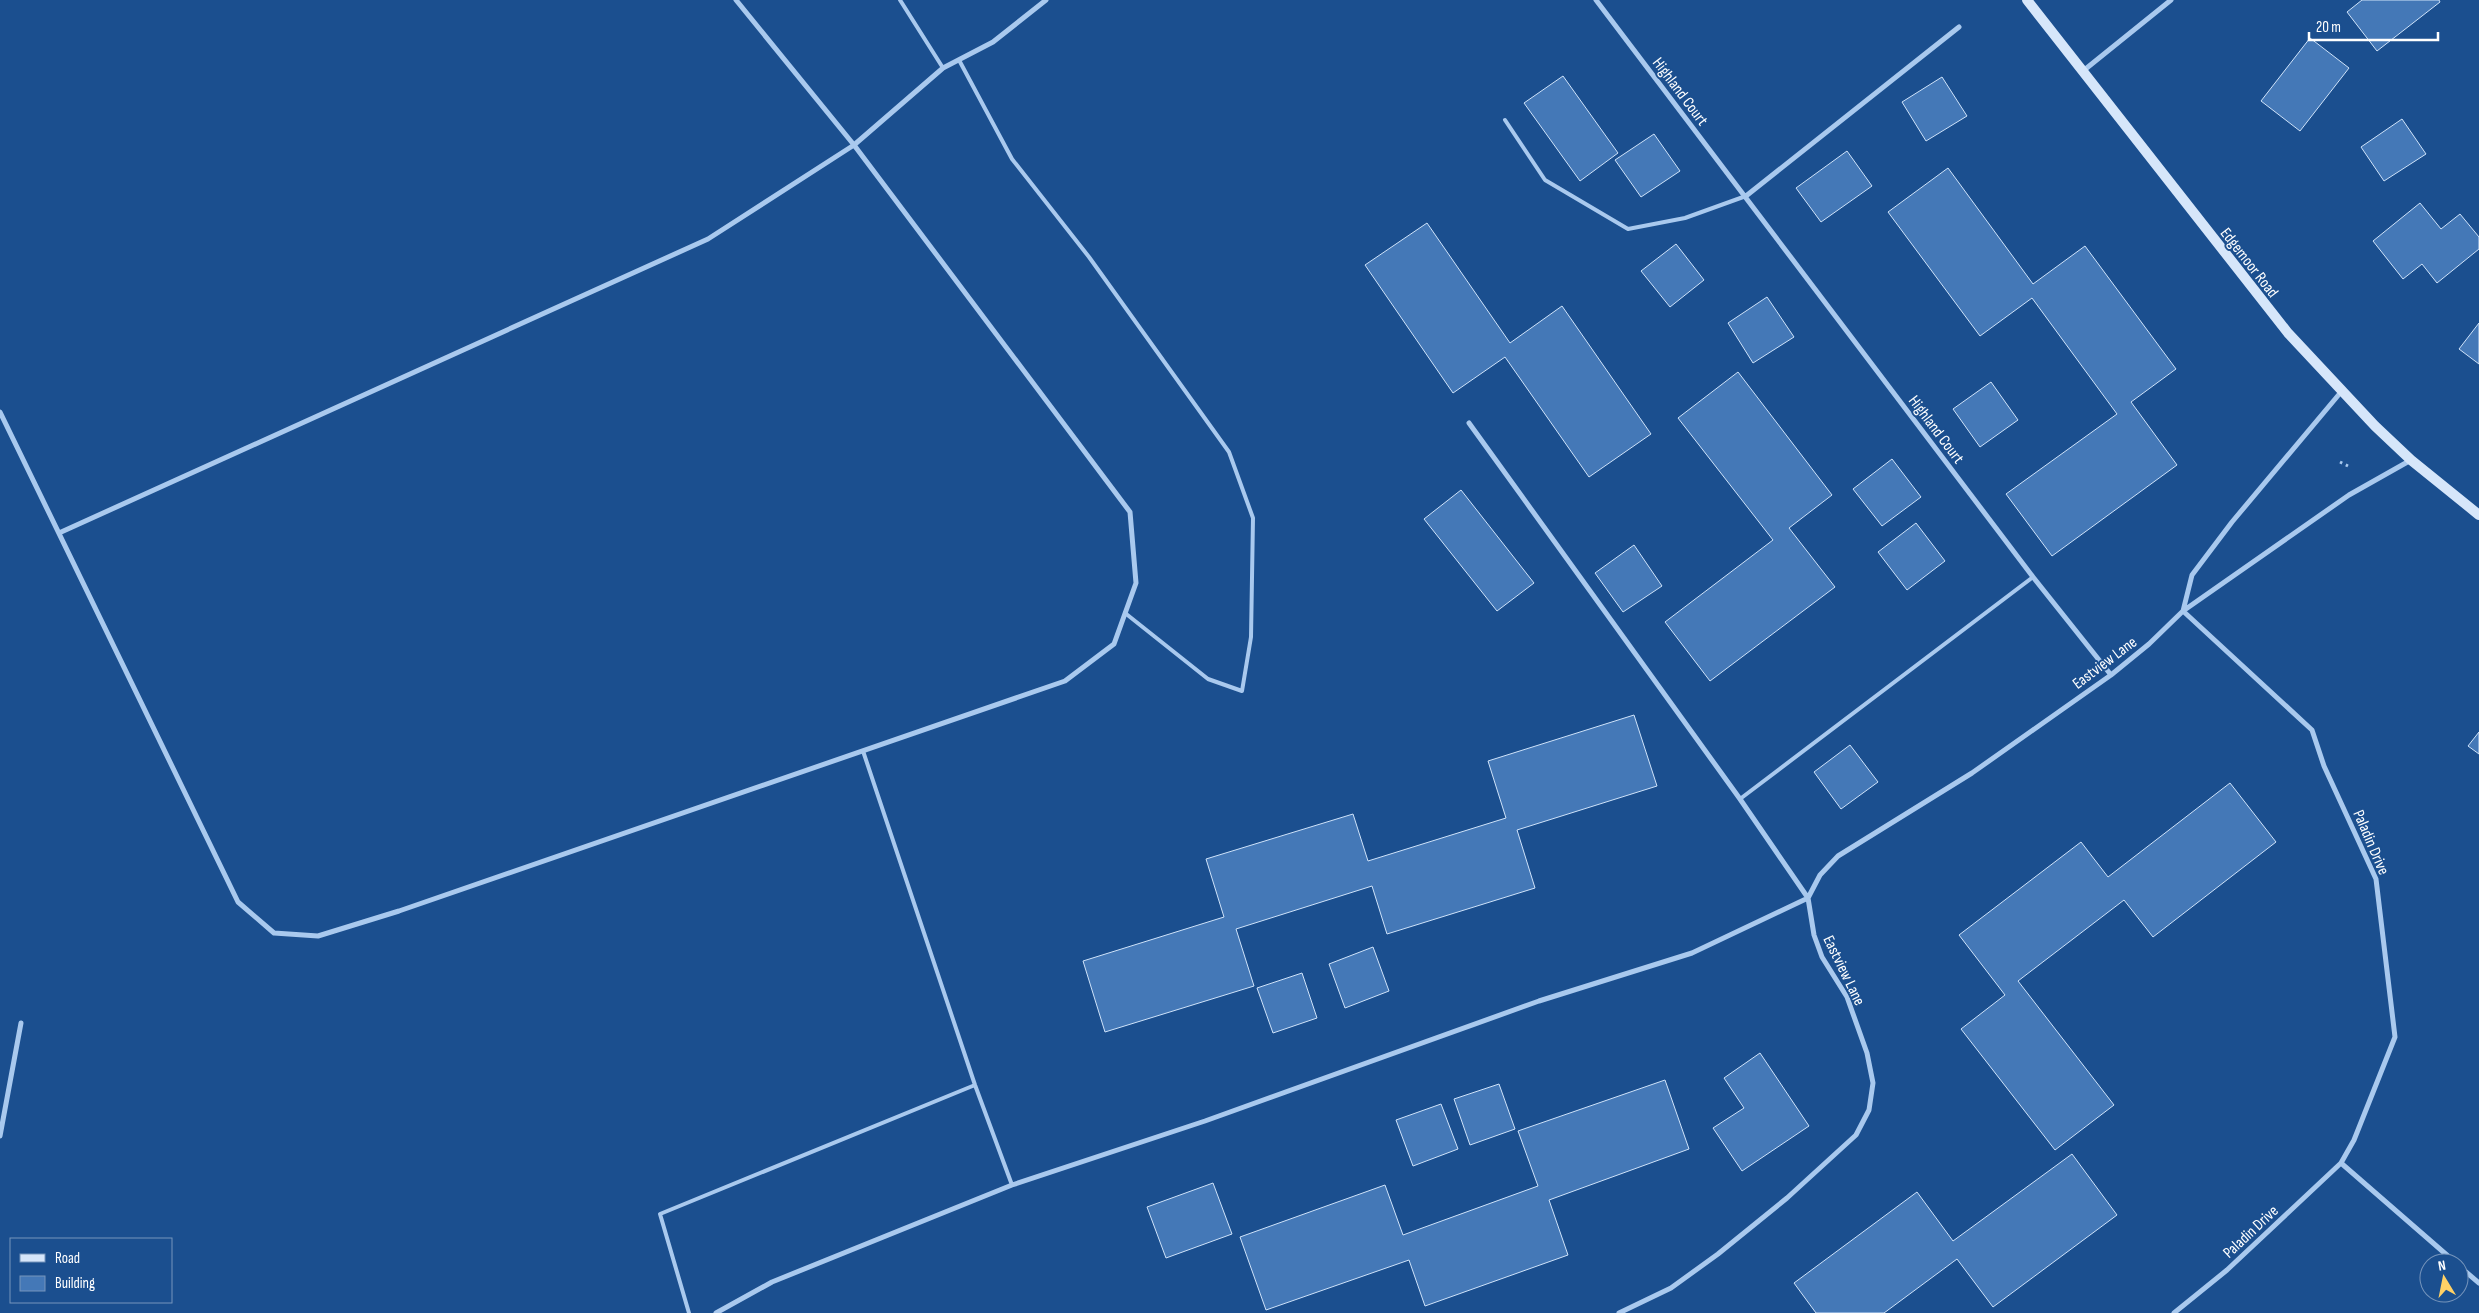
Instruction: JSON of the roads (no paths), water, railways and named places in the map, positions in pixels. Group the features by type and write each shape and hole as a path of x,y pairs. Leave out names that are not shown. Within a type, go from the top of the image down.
{"main road":[{"name":"Edgemoor Road","path":"2027,0 2238,272 2288,333 2341,392 2411,460 2479,515"}],"street":[{"path":"0,412 238,902 274,933 318,936 399,911 1066,681 1114,644 1136,583 1130,512 854,145 736,0"},
{"path":"59,533 708,239 854,145 943,68 993,42 1046,0"},
{"name":"Highland Court","path":"1596,0 2033,577 2111,675"},
{"path":"2082,72 2171,0"},
{"path":"1746,196 1959,27"},
{"path":"2183,611 2192,575 2232,522 2341,392"},
{"path":"716,1313 772,1282 1012,1185 1205,1121 1539,1001 1692,953 1808,898 1740,799 1469,423"},
{"name":"Eastview Lane","path":"1619,1313 1671,1288 1780,1204 1856,1135 1869,1110 1873,1083 1867,1053 1847,997 1822,958 1814,935 1808,898 1820,875 1838,856 1972,773 2111,675 2149,644 2183,611 2349,495 2411,460"},
{"name":"Paladin Drive","path":"2174,1313 2227,1270 2340,1164 2354,1140 2395,1037 2376,879 2324,766 2312,730 2183,611"},
{"path":"0,1136 21,1024"},
{"path":"2340,1164 2444,1253"},
{"path":"2469,1274 2479,1283"}],"lane":[{"path":"900,0 943,68"},
{"path":"959,60 1012,159 1089,257 1229,452 1253,518 1251,637 1242,691 1208,679 1125,613"},
{"path":"1505,120 1545,180 1628,229 1685,218 1746,196"},
{"path":"1740,799 2033,577"},
{"path":"863,751 976,1085 1012,1185"},
{"path":"689,1313 660,1214 976,1085"}]}
